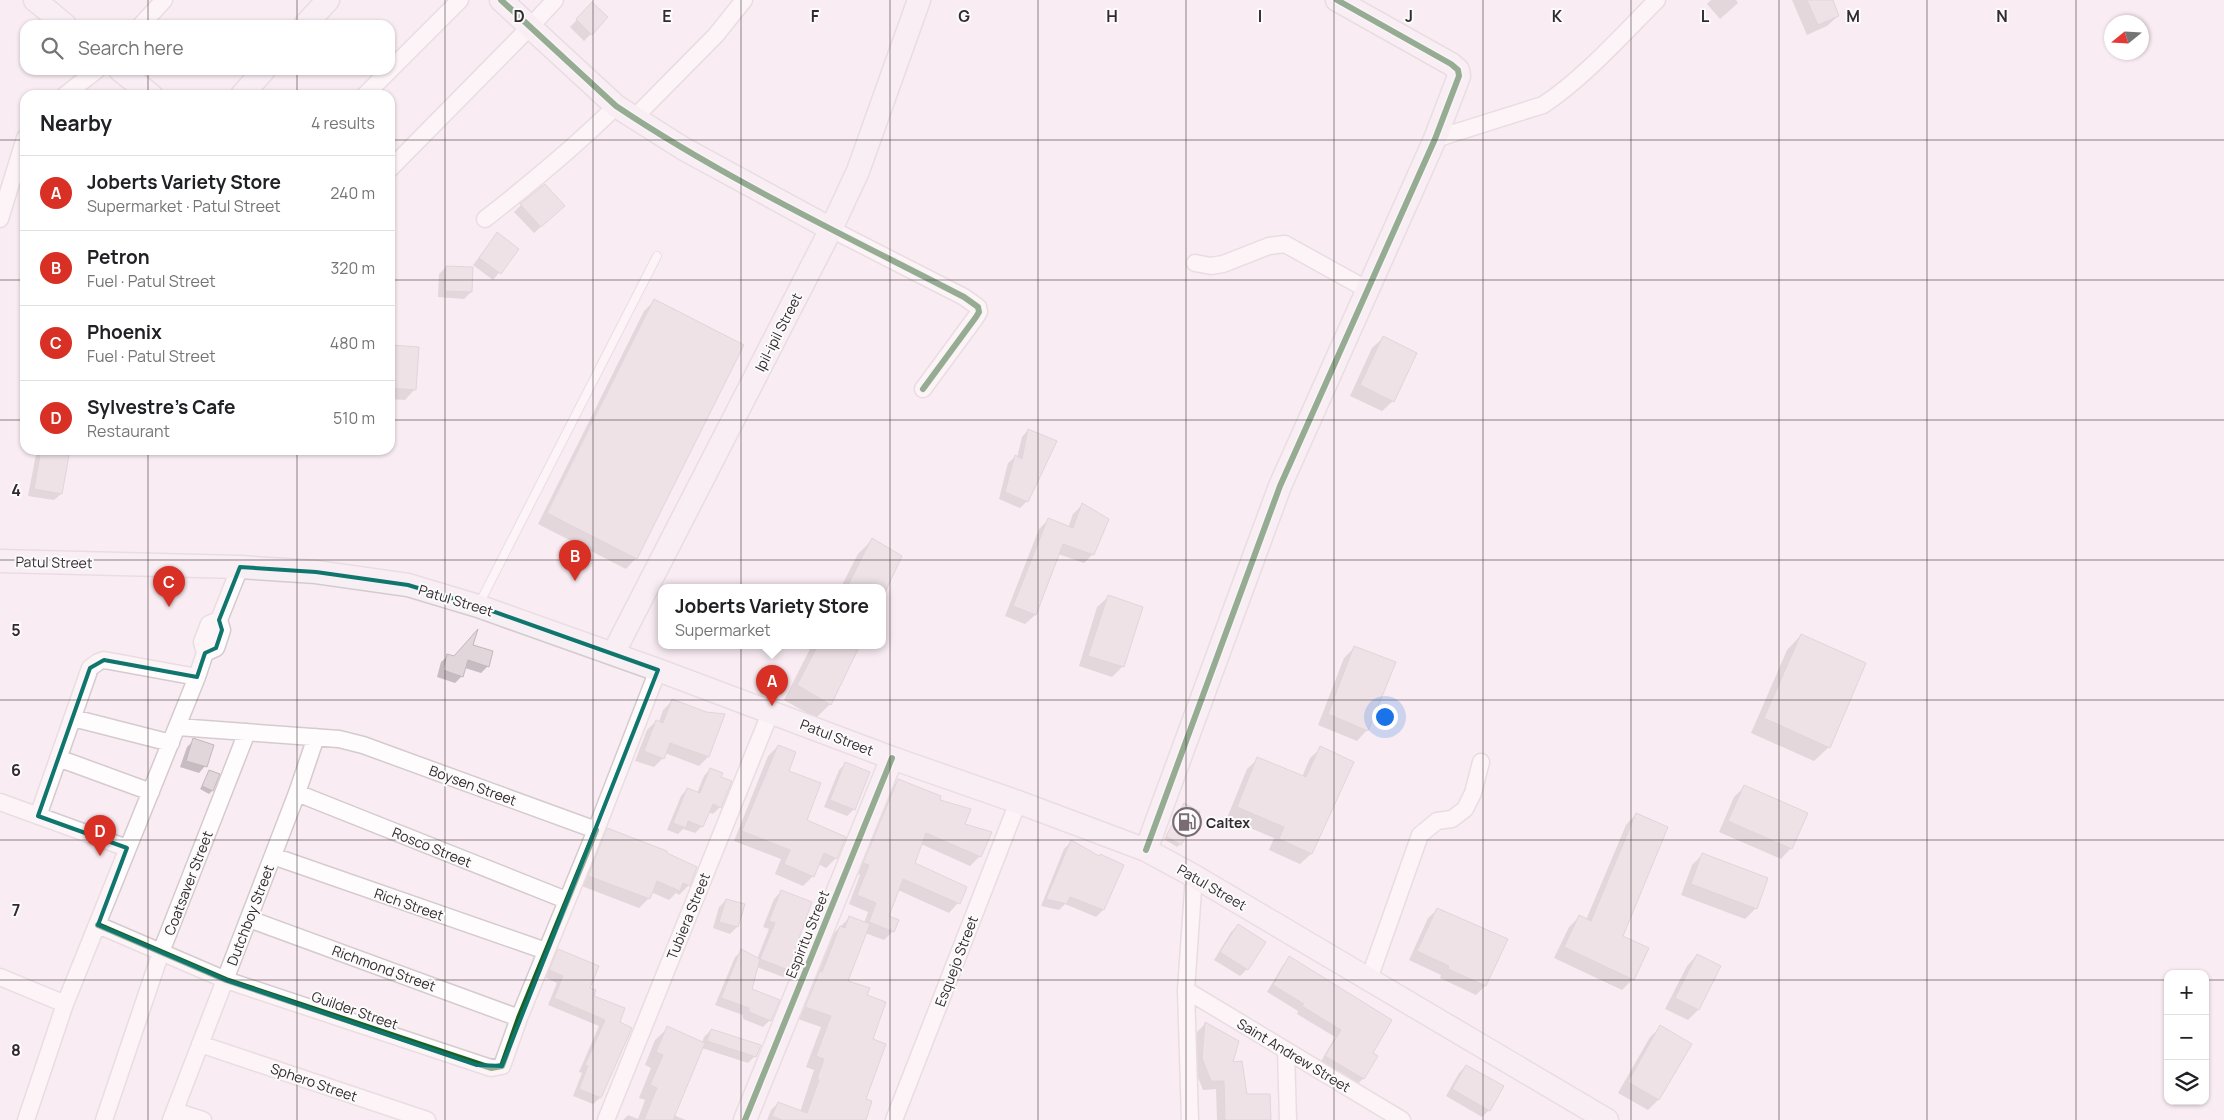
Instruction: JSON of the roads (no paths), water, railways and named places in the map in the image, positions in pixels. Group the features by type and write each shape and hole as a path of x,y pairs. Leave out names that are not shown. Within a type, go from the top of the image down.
{"main road":[{"path":"35,0 59,20"},
{"path":"310,20 328,0"},
{"path":"502,0 530,28 625,112 684,149 831,229"},
{"name":"Ipil-ipil Street","path":"613,654 831,229 858,171 919,0"},
{"path":"1146,850 1280,486 1435,139 1459,76 1458,70 1451,64 1337,0"},
{"path":"126,75 145,90"},
{"path":"246,90 260,75"},
{"name":"Patul Street","path":"0,561 240,567 316,572 408,585 478,606 658,670 892,758 1018,802 1146,850 1194,876 1608,1120"},
{"name":"Espiritu Street","path":"745,1120 892,758"}],"street":[{"path":"146,20 164,0"},
{"path":"395,65 460,0"},
{"path":"395,164 530,28 555,0"},
{"path":"485,219 546,172 585,137 625,112 716,35 744,0"},
{"path":"1435,139 1543,105 1583,72 1657,0"},
{"path":"72,90 91,75"},
{"path":"370,90 385,75"},
{"path":"0,219 20,154"},
{"path":"831,229 964,297 978,307 979,312 976,317 922,389"},
{"path":"1195,263 1211,266 1223,264 1269,246 1285,244 1368,290"},
{"path":"26,1120 65,1004 197,677 204,653 202,642 209,624 218,620 240,567"},
{"path":"38,816 90,668 104,660 197,677"},
{"path":"519,1018 596,830 658,670"},
{"name":"Tubiera Street","path":"606,1120 771,712"},
{"path":"73,718 171,743"},
{"name":"Boysen Street","path":"178,727 339,739 363,745 596,830"},
{"name":"Coatsaver Street","path":"104,1120 161,952 247,732"},
{"name":"Dutchboy Street","path":"173,1115 297,794 316,737"},
{"path":"58,758 151,792"},
{"path":"1369,979 1420,835 1438,821 1452,819 1465,809 1473,793 1481,762"},
{"name":"Rosco Street","path":"297,794 566,900"},
{"path":"0,802 127,848"},
{"name":"Esquejo Street","path":"894,1120 1018,802"},
{"name":"Rich Street","path":"273,856 546,951"},
{"path":"1190,1120 1186,990 1194,876"},
{"name":"Richmond Street","path":"248,919 519,1018"},
{"name":"Guilder Street","path":"98,925 226,980 477,1065 491,1068 502,1066 519,1018"},
{"path":"0,977 65,1004"},
{"name":"Saint Andrew Street","path":"1186,990 1402,1120"},
{"name":"Sphero Street","path":"200,1044 427,1120"},
{"path":"1286,1050 1288,1120"},
{"path":"173,1115 203,1120"}],"lane":[{"path":"478,606 657,256"}],"place":[{"name":"Petron","path":"575,581"},
{"name":"Phoenix","path":"169,607"},
{"name":"Joberts Variety Store","path":"772,706"},
{"name":"Caltex","path":"1187,822"},
{"name":"Sylvestre's Cafe","path":"100,856"}]}
